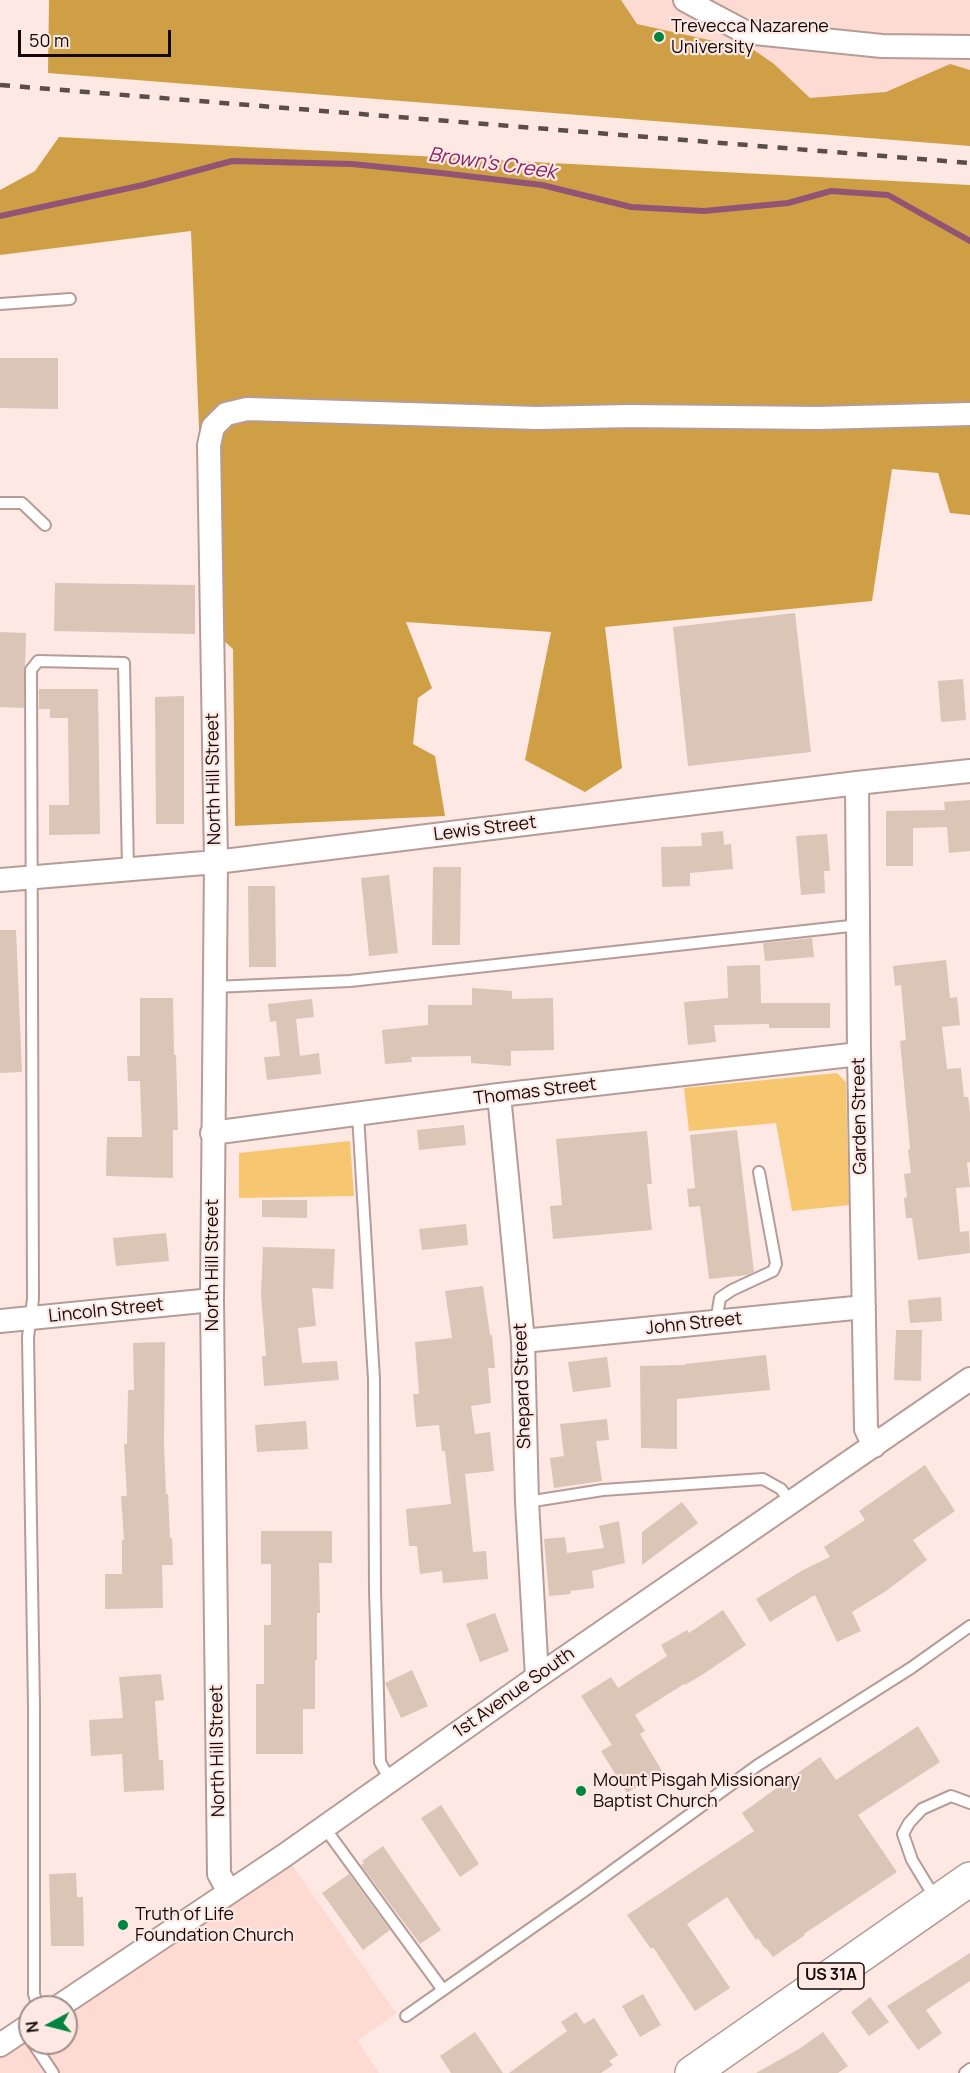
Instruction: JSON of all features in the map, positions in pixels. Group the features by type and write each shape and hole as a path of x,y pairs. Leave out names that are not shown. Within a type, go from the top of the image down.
{"main road":[{"name":"US 31A","path":"692,2073 970,1879"}],"street":[{"path":"685,0 745,32 882,46 970,47"},
{"name":"North Hill Street","path":"229,1892 219,1874 212,1300 213,987 216,862 209,445 213,427 226,414 246,409 537,417 818,418 970,414"},
{"name":"Lewis Street","path":"0,879 216,862 970,771"},
{"name":"Garden Street","path":"857,783 866,1429 874,1446"},
{"name":"Thomas Street","path":"212,1133 499,1095 859,1054"},
{"name":"Shepard Street","path":"499,1095 523,1341 526,1502 537,1677"},
{"name":"Lincoln Street","path":"0,1321 212,1300"},
{"name":"John Street","path":"523,1341 864,1306"},
{"name":"1st Avenue South","path":"76,1995 324,1827 537,1677 970,1379"},
{"path":"0,2045 18,2038"}],"lane":[{"path":"0,304 70,299"},
{"path":"0,503 22,503 45,525"},
{"path":"34,1995 34,1717 28,1337 33,1299 31,670 38,661 124,663 128,869"},
{"path":"213,987 350,981 859,925"},
{"path":"358,1115 374,1379 375,1591 380,1762 390,1780"},
{"path":"716,1322 720,1298 773,1271 776,1264 759,1172"},
{"path":"526,1502 603,1490 763,1479 781,1489 790,1503"},
{"path":"406,2016 584,1893 758,1766 911,1668 970,1626"},
{"path":"937,1902 912,1860 903,1834 909,1823 922,1809 951,1796 970,1803"},
{"path":"324,1827 443,1990"},
{"path":"42,2055 53,2073"},
{"path":"965,2073 970,2069"}],"shaded area":[{"path":"49,0 621,0 637,24 754,50 774,64 810,98 886,92 950,64 970,70 970,146 48,73"},
{"name":"Trevecca Nazarene University","path":"349,0 970,0 970,134"},
{"path":"59,137 970,185 970,515 950,513 938,473 892,469 872,601 605,627 622,768 585,792 525,760 551,632 406,622 432,688 418,698 413,744 435,756 445,816 235,826 233,649 207,625 191,231 0,255 0,190 35,171"},
{"path":"837,1073 846,1082 849,1205 792,1211 776,1123 689,1131 684,1088"},
{"path":"350,1141 354,1196 239,1198 239,1153"},
{"path":"285,1855 396,2013 358,2041 379,2073 0,2073 0,2045 18,2033 18,2055 78,2055 78,1999"}],"building":[{"path":"0,358 58,358 58,409 0,408"},
{"path":"55,583 195,585 195,634 54,631"},
{"path":"795,613 811,752 688,766 673,627"},
{"path":"0,632 26,633 24,708 0,707"},
{"path":"963,679 966,720 941,722 938,681"},
{"path":"39,689 98,689 100,834 49,835 49,805 69,805 68,718 50,718 50,709 39,709"},
{"path":"184,696 184,824 156,824 155,697"},
{"path":"970,800 970,851 949,853 947,827 913,828 913,866 886,866 886,811 945,810 944,802"},
{"path":"723,831 724,845 731,844 733,869 690,873 690,886 662,887 661,847 702,846 701,833"},
{"path":"827,834 830,871 824,871 825,893 801,895 796,836"},
{"path":"433,867 461,867 460,945 432,945"},
{"path":"389,875 398,953 369,956 361,878"},
{"path":"248,886 275,886 276,967 249,967"},
{"path":"0,930 16,930 22,1072 0,1073"},
{"path":"812,938 814,957 765,961 763,943"},
{"path":"946,960 950,998 957,997 960,1025 942,1027 947,1069 961,1068 964,1097 968,1097 970,1112 970,1162 967,1163 970,1187 956,1188 960,1232 969,1231 970,1253 918,1260 912,1218 906,1218 904,1198 907,1197 904,1174 911,1173 900,1041 906,1040 901,985 895,986 893,966"},
{"path":"760,965 761,1003 830,1003 830,1028 769,1028 769,1024 714,1025 716,1042 688,1045 684,1002 728,998 727,966"},
{"path":"472,988 512,991 512,999 553,998 554,1050 511,1051 511,1066 471,1063 471,1056 411,1057 412,1062 385,1064 382,1030 428,1025 428,1005 472,1005"},
{"path":"140,998 173,998 178,1130 173,1130 173,1178 106,1176 107,1137 142,1137 140,1081 128,1081 127,1056 140,1056"},
{"path":"312,999 314,1017 296,1019 300,1056 319,1053 321,1074 267,1080 264,1057 280,1056 276,1021 270,1022 268,1004"},
{"path":"464,1125 466,1145 419,1150 417,1130"},
{"path":"737,1130 754,1272 747,1275 709,1279 700,1206 689,1207 687,1189 695,1188 690,1135"},
{"path":"647,1131 652,1184 647,1184 652,1230 553,1239 550,1206 562,1205 556,1139"},
{"path":"262,1200 307,1200 307,1218 262,1217"},
{"path":"466,1224 468,1245 422,1250 419,1229"},
{"path":"166,1233 169,1261 116,1266 113,1238"},
{"path":"263,1247 335,1249 333,1289 312,1288 316,1326 298,1328 302,1363 337,1361 339,1380 264,1386 262,1356 266,1356 261,1294"},
{"path":"483,1286 490,1335 492,1335 495,1368 488,1368 491,1403 471,1406 475,1434 490,1432 494,1471 465,1474 473,1552 486,1551 488,1579 443,1583 442,1571 420,1574 417,1546 409,1546 406,1509 451,1504 445,1451 442,1451 439,1425 416,1427 413,1394 419,1394 415,1342 452,1338 445,1291"},
{"path":"941,1297 942,1321 910,1323 908,1300"},
{"path":"896,1330 922,1330 921,1381 894,1380"},
{"path":"165,1342 164,1445 173,1565 162,1565 163,1608 105,1609 105,1574 122,1574 122,1540 124,1540 121,1496 127,1496 124,1444 127,1444 128,1390 134,1390 133,1343"},
{"path":"766,1355 770,1390 677,1399 677,1449 641,1448 640,1366 685,1365"},
{"path":"607,1357 611,1387 573,1392 568,1362"},
{"path":"607,1419 609,1440 596,1441 602,1481 554,1488 550,1458 564,1456 560,1424"},
{"path":"306,1421 308,1449 257,1452 255,1425"},
{"path":"925,1465 955,1511 913,1540 927,1560 886,1591 852,1612 861,1631 837,1642 815,1595 770,1622 756,1599 803,1570 830,1557 824,1547 865,1520 859,1511"},
{"path":"682,1502 698,1523 642,1565 642,1532"},
{"path":"619,1521 625,1563 592,1571 594,1588 570,1591 571,1594 549,1596 544,1539 565,1537 567,1553 604,1548 599,1526"},
{"path":"261,1531 332,1531 332,1563 319,1563 320,1613 317,1613 315,1709 303,1709 303,1754 256,1754 256,1684 264,1684 264,1625 271,1625 271,1564 261,1564"},
{"path":"723,1610 746,1645 705,1673 635,1715 645,1731 640,1734 662,1771 627,1793 601,1751 612,1745 581,1696 611,1677 618,1688 667,1656 661,1645 687,1630 689,1633"},
{"path":"495,1613 509,1651 480,1662 466,1624"},
{"path":"412,1670 428,1706 401,1718 385,1683"},
{"path":"161,1674 164,1700 155,1701 159,1760 163,1760 164,1790 124,1792 122,1754 91,1756 89,1720 123,1718 119,1677"},
{"path":"918,1726 940,1762 858,1815 897,1872 773,1957 758,1938 756,1940 727,1897 687,1924 730,1988 695,2011 653,1947 651,1949 627,1915 754,1831 742,1813 820,1757 836,1780"},
{"path":"441,1805 479,1864 460,1877 421,1818"},
{"path":"383,1846 441,1930 420,1944 361,1865 364,1863 362,1861"},
{"path":"76,1873 77,1897 83,1897 84,1946 51,1946 49,1874"},
{"path":"349,1874 390,1930 363,1950 322,1893"},
{"path":"970,1953 970,1981 926,2010 942,2033 918,2050 887,2006"},
{"path":"643,1994 661,2025 640,2037 622,2006"},
{"path":"870,1997 889,2022 869,2036 851,2012"},
{"path":"576,2012 584,2024 594,2018 618,2055 609,2061 613,2065 601,2073 509,2073 567,2031 561,2022"},
{"path":"475,2032 503,2073 451,2073 440,2056"},
{"path":"823,2032 848,2066 838,2073 756,2073 799,2049"}],"waterway":[{"name":"Brown's Creek","path":"0,216 143,185 232,161 352,164 542,185 631,207 704,211 788,203 831,191 888,195 970,241"}],"railway":[{"path":"0,85 970,163"}],"place":[{"name":"Trevecca Nazarene University","path":"659,37"},
{"name":"Mount Pisgah Missionary Baptist Church","path":"581,1791"},
{"name":"Truth of Life Foundation Church","path":"123,1925"}]}
